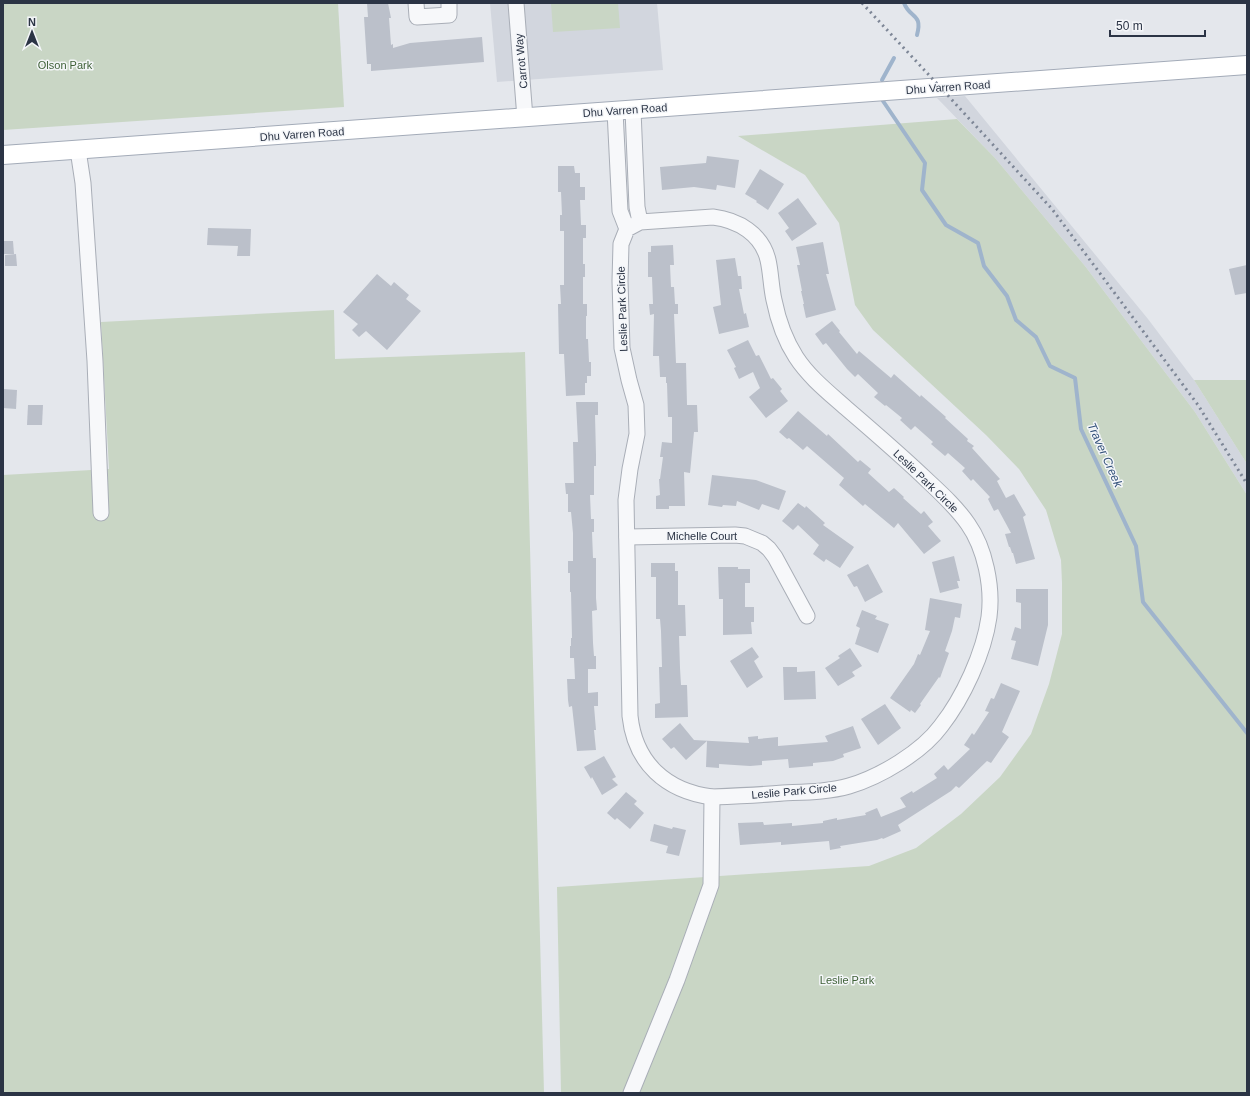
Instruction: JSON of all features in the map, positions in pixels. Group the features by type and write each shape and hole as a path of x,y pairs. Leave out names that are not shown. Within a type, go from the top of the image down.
{"main road":[{"name":"Dhu Varren Road","path":"3,155 1247,65"}],"street":[{"path":"416,3 417,17 449,15 449,3"},
{"name":"Carrot Way","path":"516,3 525,118"},
{"path":"633,110 637,207 640,222"},
{"path":"615,111 620,211 627,230"},
{"path":"78,150 83,182 95,361 101,513"},
{"path":"618,180 636,180"},
{"name":"Leslie Park Circle","path":"698,218 723,218 739,224 748,230 762,246 767,256 773,296 780,325 791,350 798,360 824,390 914,467 951,502 962,515 977,539 985,562 990,607 980,652 964,691 941,727 921,747 902,761 882,772 850,786 805,792 712,797 698,795 668,783 655,773 639,750 633,736 630,716 626,500 637,434 636,405 622,348 620,281 621,244 627,230 640,222 698,218"},
{"name":"Michelle Court","path":"627,537 735,535 754,539 762,543 775,557 807,616"},
{"path":"631,1093 677,980 711,885 712,797"}],"shaded area":[{"path":"490,3 657,3 663,70 497,82"},
{"path":"965,96 1148,319 1194,380 1247,464 1247,495 1195,412 1085,266 995,158 937,98"}],"green space":[{"name":"Olson Park","path":"3,3 338,3 344,107 3,130"},
{"path":"551,3 618,3 620,28 553,32"},
{"name":"Leslie Park","path":"957,119 995,158 1085,266 1195,412 1247,495 1247,1093 561,1093 557,887 869,866 916,848 961,814 1000,777 1031,734 1049,684 1062,634 1061,560 1046,510 1019,469 986,435 873,330 855,305 839,223 805,175 738,136"},
{"path":"334,310 335,359 525,352 544,1093 3,1093 3,475 109,469 101,322"},
{"path":"1194,380 1247,380 1247,464"}],"building":[{"path":"367,3 388,3 391,18 389,18 391,45 393,44 393,48 410,43 482,37 484,62 371,71 371,64 367,64 364,17 368,17"},
{"path":"707,156 739,160 735,188 717,185 716,190 694,187 662,190 660,167 706,163"},
{"path":"558,166 574,166 575,173 580,173 580,187 585,187 585,200 580,200 581,225 586,225 586,238 583,238 583,264 585,264 585,277 583,277 583,304 587,304 586,339 588,339 591,376 587,376 587,383 585,383 585,395 566,396 564,354 559,354 558,304 561,304 560,285 564,285 564,231 560,231 560,215 562,215 561,192 558,192"},
{"path":"760,169 784,184 768,210 745,194"},
{"path":"798,198 817,224 792,241 785,231 789,228 778,213"},
{"path":"208,228 251,229 250,256 237,256 238,246 207,245"},
{"path":"3,241 13,241 14,254 3,254"},
{"path":"823,242 829,274 826,274 836,310 806,318 797,265 800,265 796,247"},
{"path":"673,245 674,265 670,265 671,287 674,287 675,304 678,304 678,314 674,314 676,363 686,363 687,405 697,405 698,432 694,432 690,473 684,472 685,506 669,506 669,509 656,509 656,496 660,495 659,479 663,457 660,457 662,442 672,443 672,417 668,417 666,377 660,377 659,356 653,356 654,314 650,315 649,304 653,304 652,277 648,277 648,252 651,252 651,246"},
{"path":"16,254 17,266 5,266 5,255"},
{"path":"735,258 738,276 741,276 742,289 739,289 744,314 746,313 749,327 719,334 713,307 721,305 716,260"},
{"path":"1247,265 1247,293 1235,295 1229,269"},
{"path":"377,274 391,286 394,282 409,295 406,299 421,311 387,350 366,331 359,337 352,330 358,324 343,312"},
{"path":"832,321 857,354 859,351 891,378 894,374 920,397 921,395 946,417 945,418 968,439 967,441 974,446 972,448 1000,479 997,481 1006,498 1014,494 1026,515 1023,517 1035,559 1016,564 1005,534 1011,533 998,509 994,511 988,499 990,497 973,479 971,481 962,471 965,468 948,453 945,456 931,444 933,442 915,426 911,430 900,420 902,418 874,397 878,393 858,374 855,377 826,343 823,345 815,334"},
{"path":"748,340 756,356 759,355 771,379 773,378 782,389 780,391 788,401 766,418 749,397 760,388 753,372 739,379 734,368 736,367 727,350"},
{"path":"3,389 17,390 16,409 3,408"},
{"path":"576,402 598,402 598,415 595,415 596,466 594,466 594,495 590,495 591,519 594,519 594,532 592,532 593,558 596,558 597,610 592,611 593,643 594,656 596,656 596,669 588,669 588,693 598,692 598,706 594,706 596,750 577,751 572,706 569,707 568,700 567,679 575,679 574,658 570,658 572,638 571,592 570,573 568,573 568,561 573,561 573,533 571,512 568,512 568,494 566,494 565,483 574,483 573,442 578,442"},
{"path":"28,405 43,405 42,425 27,425"},
{"path":"798,411 827,436 828,434 858,462 860,460 871,469 868,473 889,492 894,488 921,514 924,511 933,522 928,526 941,541 924,554 898,523 894,528 865,504 863,506 839,485 844,478 807,446 803,450 779,432"},
{"path":"712,475 756,480 786,491 779,510 762,504 759,510 737,501 736,506 723,505 722,507 708,505"},
{"path":"798,503 805,508 806,506 825,523 823,525 854,547 840,568 826,559 824,562 813,554 819,545 798,525 793,530 782,521"},
{"path":"954,556 960,581 957,581 959,588 940,593 932,562"},
{"path":"651,563 675,563 675,571 678,571 678,605 685,605 686,636 679,636 681,685 687,685 688,717 655,718 655,704 660,703 659,667 662,667 660,619 656,619 656,577 651,577"},
{"path":"868,564 883,592 865,602 857,586 854,587 847,575"},
{"path":"718,567 738,567 738,569 750,569 750,583 745,583 745,607 754,607 754,622 751,622 752,634 723,635 723,599 719,599"},
{"path":"1016,589 1048,589 1048,625 1038,666 1011,659 1016,641 1011,640 1015,627 1021,629 1021,603 1016,602"},
{"path":"930,598 962,604 960,618 955,617 945,651 949,653 940,678 939,677 915,713 911,710 910,712 890,698 914,664 918,654 920,655 930,631 925,630"},
{"path":"862,610 877,616 875,619 889,624 878,653 855,644 860,628 856,626"},
{"path":"752,647 759,657 754,661 763,677 747,688 730,661"},
{"path":"850,648 862,666 852,672 855,676 838,686 825,668 840,658 838,656"},
{"path":"783,667 797,667 797,672 815,671 816,699 784,700"},
{"path":"1001,683 1020,691 1002,732 1009,737 991,763 987,761 959,788 956,786 951,791 898,825 901,831 883,839 840,846 841,848 830,850 829,841 781,845 781,842 740,845 738,823 763,822 764,825 792,823 792,826 823,823 823,821 837,818 837,820 866,815 865,813 877,808 881,817 906,807 900,798 912,791 913,793 937,778 934,774 944,765 948,770 970,749 964,745 972,733 974,735 989,712 985,711 991,698 994,699"},
{"path":"885,704 901,728 878,745 861,719"},
{"path":"680,723 694,740 749,743 748,737 758,736 758,739 778,737 778,746 828,742 825,736 853,726 861,748 843,754 844,757 833,761 813,763 813,766 789,768 788,759 762,761 762,765 750,766 719,764 719,768 706,767 707,741 686,760 674,747 671,749 662,739"},
{"path":"604,756 616,777 612,779 618,785 602,795 592,777 591,779 584,767"},
{"path":"626,792 637,801 634,804 644,813 630,829 617,818 615,820 607,813"},
{"path":"654,824 672,829 673,827 686,830 679,856 666,853 668,846 650,841"}],"waterway":[{"name":"Traver Creek","path":"904,3 909,12 917,19 917,35"},
{"name":"Traver Creek","path":"882,80 894,58"},
{"name":"Traver Creek","path":"883,101 925,163 922,190 946,225 978,243 984,266 1007,296 1016,320 1036,337 1050,366 1075,378 1081,429 1136,546 1143,602 1247,733"}],"railway":[{"path":"862,3 1052,209 1198,405 1247,484"}]}
